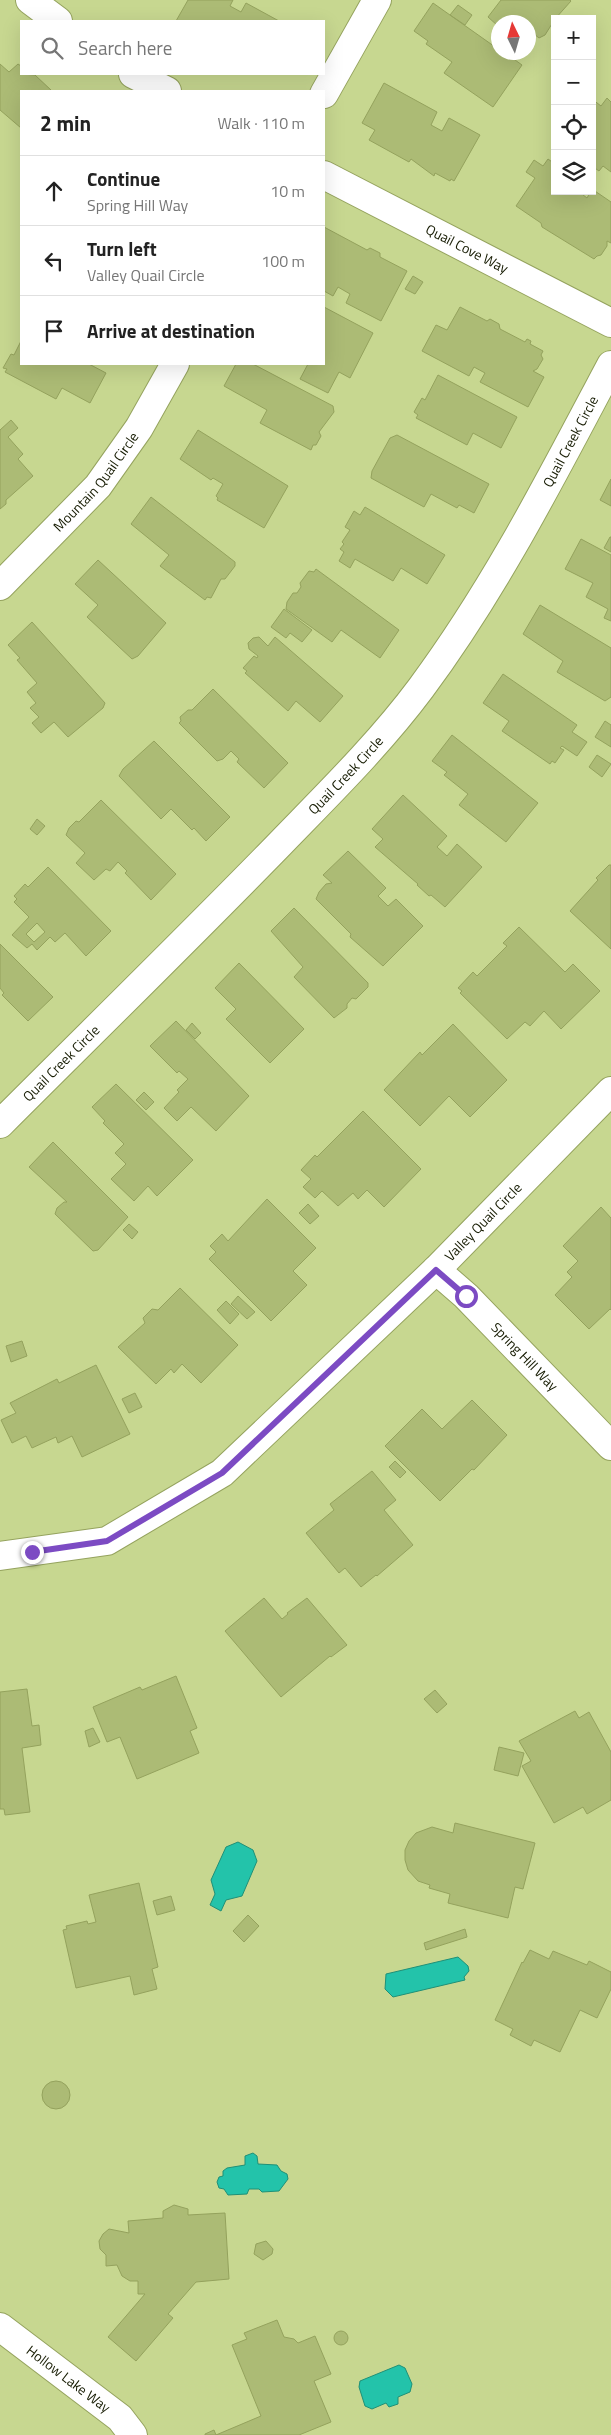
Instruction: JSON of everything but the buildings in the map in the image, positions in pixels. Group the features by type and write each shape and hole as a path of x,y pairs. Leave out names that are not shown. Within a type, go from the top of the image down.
{"street":[{"path":"30,0 57,20"},
{"path":"325,92 377,0"},
{"path":"135,75 165,90"},
{"name":"Quail Cove Way","path":"325,176 611,323"},
{"name":"Mountain Quail Circle","path":"0,586 98,486 139,428 174,365"},
{"name":"Quail Creek Circle","path":"0,1124 225,900 366,755 415,696 472,616 515,546 611,366"},
{"name":"Valley Quail Circle","path":"0,1556 107,1541 222,1473 436,1270 611,1092"},
{"name":"Spring Hill Way","path":"436,1270 466,1296 611,1446"},
{"name":"Hollow Lake Way","path":"0,2327 120,2418 133,2435"}],"water":[{"path":"238,1842 253,1850 257,1861 242,1896 226,1900 221,1911 210,1905 215,1894 211,1880 226,1847"},
{"path":"458,1957 468,1966 469,1971 464,1977 465,1980 393,1997 385,1989 386,1974"},
{"path":"253,2153 257,2156 258,2164 277,2165 281,2171 287,2174 288,2179 279,2191 262,2192 259,2189 249,2189 247,2194 228,2195 224,2189 219,2188 217,2182 219,2177 223,2176 223,2171 227,2168 245,2165 245,2156"},
{"path":"399,2365 405,2368 412,2384 410,2392 398,2397 398,2404 389,2407 386,2403 372,2409 365,2406 359,2387 360,2381"}],"route":[{"path":"32,1552 107,1541 222,1473 436,1270 466,1296"}]}
